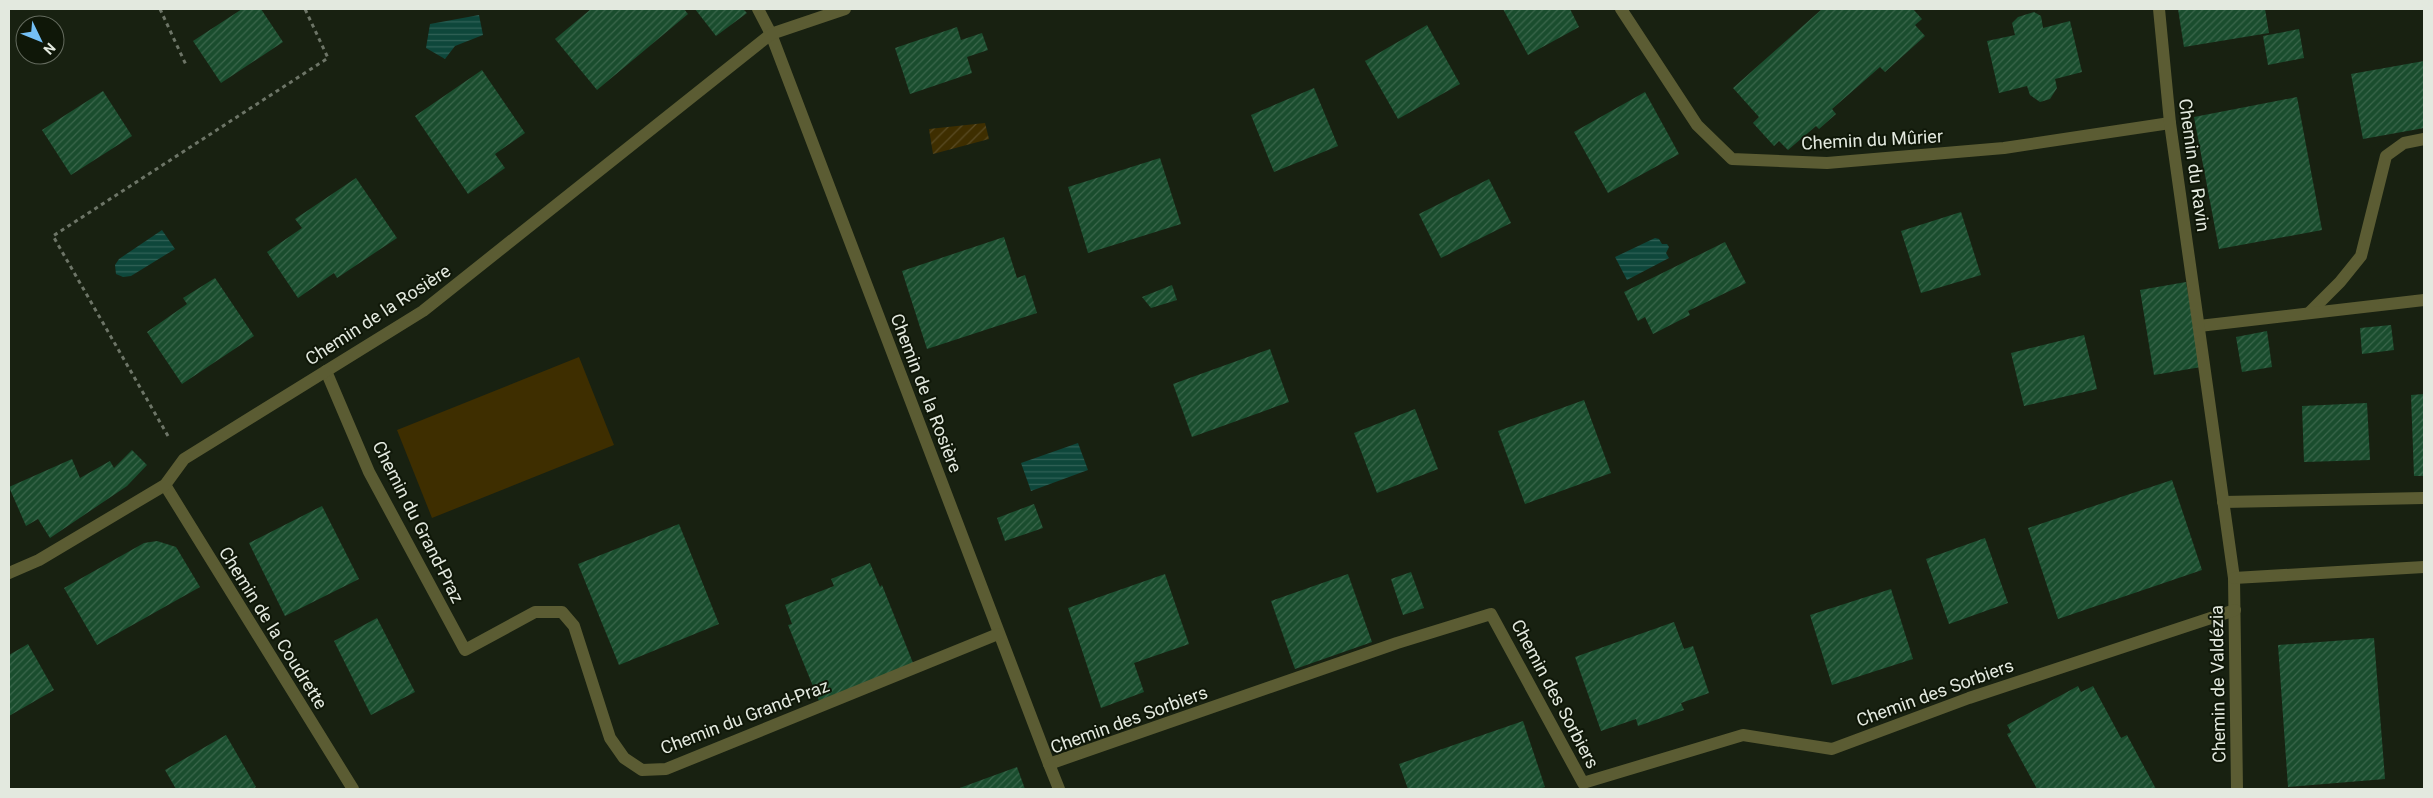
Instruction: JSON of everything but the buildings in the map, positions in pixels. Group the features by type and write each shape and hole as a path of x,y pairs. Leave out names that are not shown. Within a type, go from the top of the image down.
{"street":[{"name":"Chemin de la Rosière","path":"758,9 771,34 1049,764"},
{"name":"Chemin de la Rosière","path":"9,573 39,560 165,485 184,459 423,311 771,34 845,9"},
{"name":"Chemin du Mûrier","path":"1621,9 1697,125 1732,160 1827,164 2004,148 2170,124"},
{"name":"Chemin du Ravin","path":"2158,9 2170,124 2234,578"},
{"path":"2309,313 2361,256 2386,156 2404,143 2424,138"},
{"path":"2199,326 2424,300"},
{"name":"Chemin du Grand-Praz","path":"326,371 369,472 465,650 535,612 562,612 574,626 610,738 624,758 642,770 666,769 998,634"},
{"name":"Chemin de la Coudrette","path":"165,485 353,789"},
{"path":"2223,502 2424,498"},
{"path":"2234,578 2424,567"},
{"name":"Chemin de Valdézia","path":"2234,578 2237,789"},
{"name":"Chemin des Sorbiers","path":"1059,789 1049,764 1397,643 1491,614 1583,784 1743,735 1832,749 1970,698 2234,610"}],"path":[{"path":"160,9 187,67"},
{"path":"184,459 172,443 52,236 328,58 305,9"}],"shaded area":[{"path":"985,123 989,139 933,154 929,129"},
{"path":"579,357 614,445 432,518 397,430"}],"water":[{"path":"479,15 483,35 455,46 445,59 426,48 430,24"},
{"path":"162,230 175,249 131,276 123,277 116,274 115,265 119,259"},
{"path":"1655,238 1659,239 1662,244 1667,244 1669,247 1666,253 1669,258 1627,280 1615,257"},
{"path":"1078,443 1088,470 1031,491 1021,463"}]}
